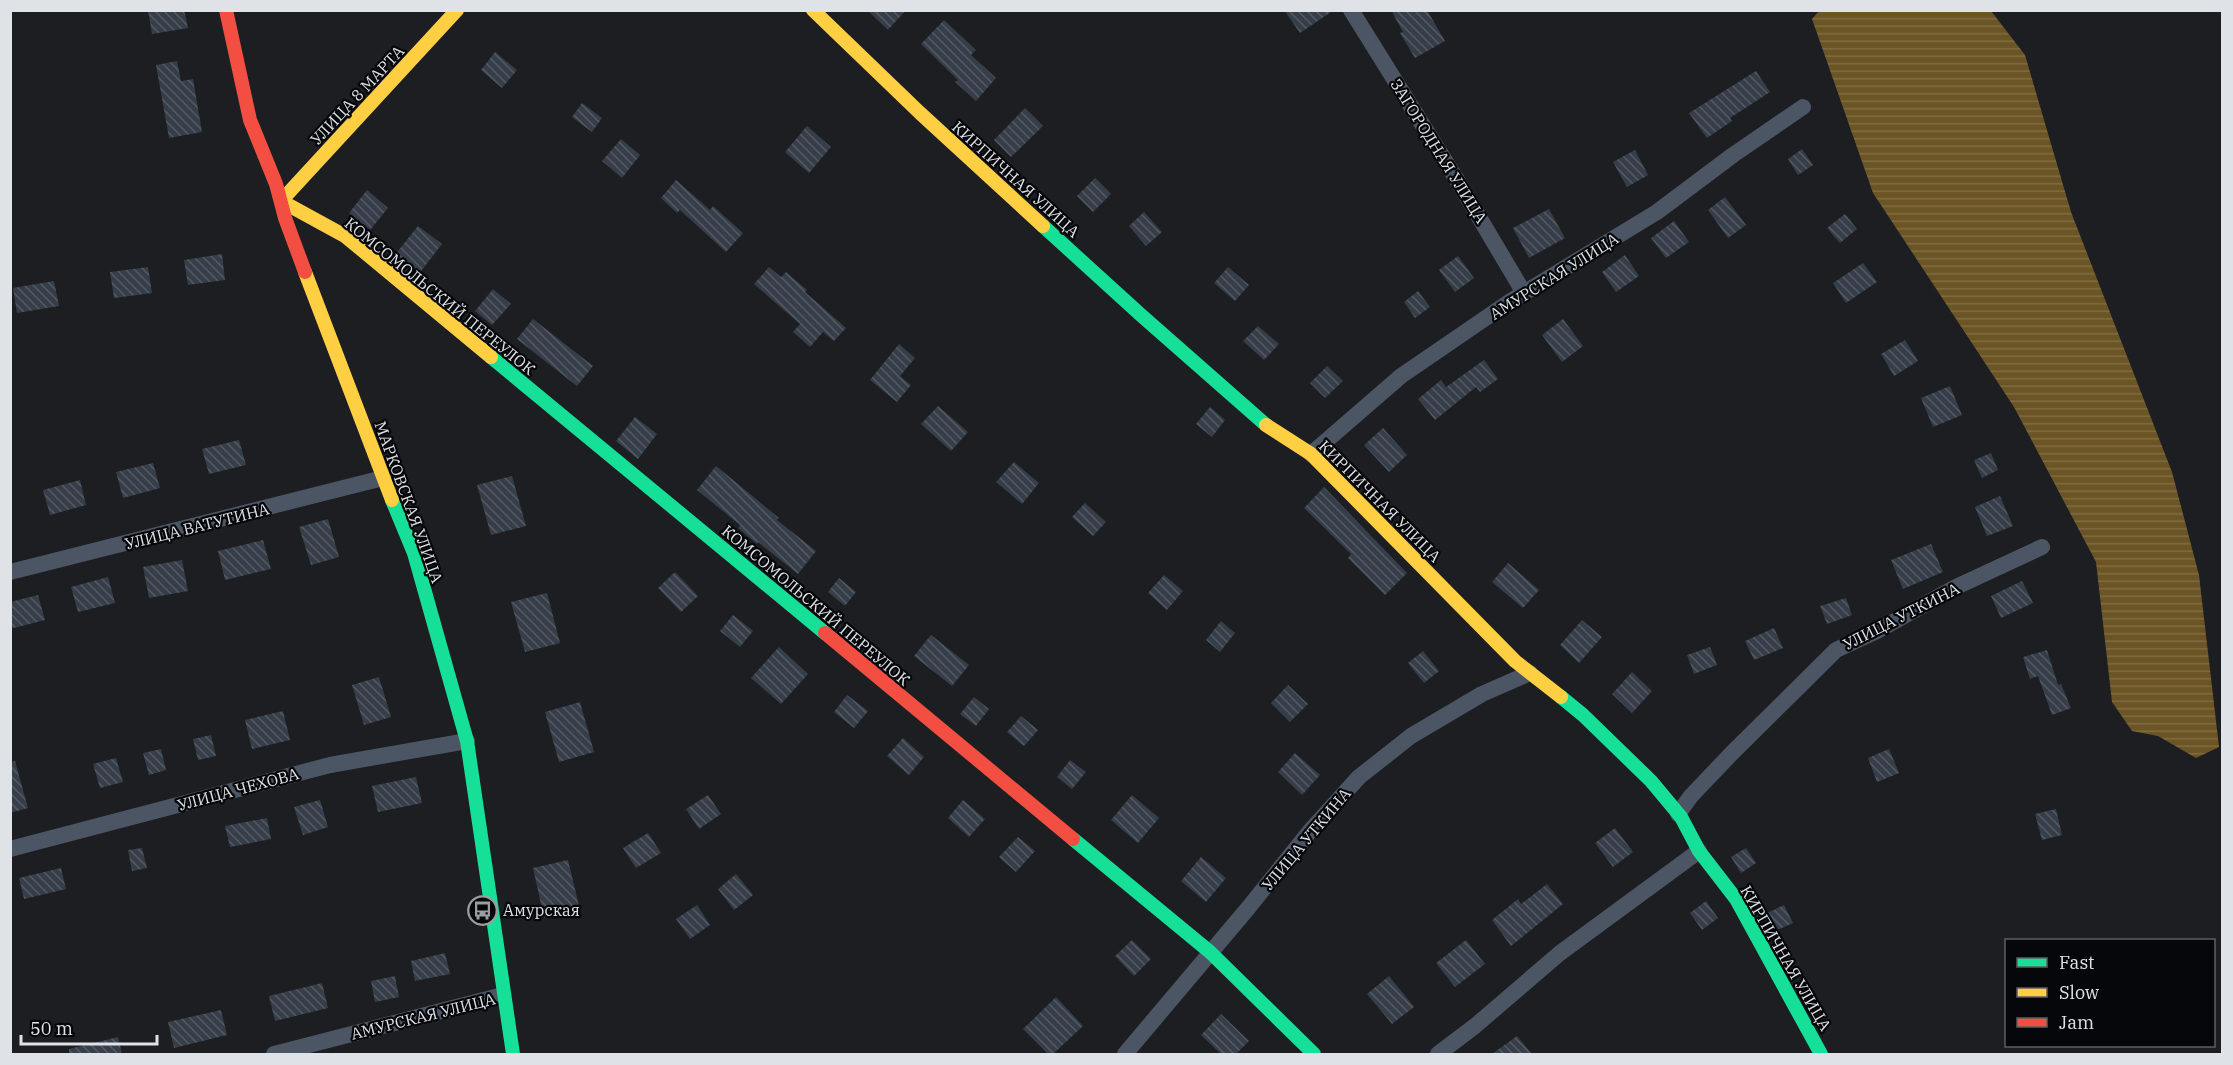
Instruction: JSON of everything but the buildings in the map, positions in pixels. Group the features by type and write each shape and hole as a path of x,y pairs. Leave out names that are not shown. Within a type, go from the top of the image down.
{"street":[{"name":"МАРКОВСКАЯ УЛИЦА","path":"226,10 250,120 276,184 285,218 383,478 414,553 467,741 513,1054"},
{"name":"УЛИЦА 8 МАРТА","path":"280,201 457,10"},
{"name":"КИРПИЧНАЯ УЛИЦА","path":"813,10 928,121 1142,316 1272,429 1311,454 1515,661 1583,715 1651,781 1678,814 1699,851 1736,899 1821,1054"},
{"name":"ЗАГОРОДНАЯ УЛИЦА","path":"1352,10 1524,293"},
{"name":"АМУРСКАЯ УЛИЦА","path":"1311,454 1401,376 1524,293 1657,212 1733,155 1803,107"},
{"name":"КОМСОМОЛЬСКИЙ ПЕРЕУЛОК","path":"280,201 345,236 1210,952 1314,1054"},
{"name":"УЛИЦА ВАТУТИНА","path":"10,572 383,478"},
{"name":"УЛИЦА УТКИНА","path":"1678,814 1691,796 1731,754 1836,650 1877,631 1956,587 2043,547"},
{"name":"УЛИЦА УТКИНА","path":"1125,1054 1250,907 1310,831 1359,777 1411,736 1482,694 1530,673"},
{"name":"УЛИЦА ЧЕХОВА","path":"10,849 330,765 467,741"},
{"path":"1438,1054 1475,1026 1560,953 1699,851"},
{"name":"АМУРСКАЯ УЛИЦА","path":"274,1054 503,995"}],"shaded area":[{"path":"1819,11 1991,11 2025,55 2071,212 2172,472 2199,575 2219,747 2196,758 2158,736 2132,731 2112,702 2096,562 2014,407 1873,193 1812,19"}],"traffic: fast":[{"path":"1043,226 1266,425"},
{"path":"491,357 825,633"},
{"path":"392,500 414,553 467,741 513,1054"},
{"path":"1561,697 1583,715 1651,781 1681,817 1699,851 1736,899 1821,1054"},
{"path":"1073,839 1210,952 1314,1054"}],"traffic: slow":[{"path":"457,10 281,201 345,236 491,357"},
{"path":"813,10 920,113 1043,226"},
{"path":"305,272 392,500"},
{"path":"1266,425 1311,454 1515,661 1561,697"}],"traffic: jam":[{"path":"226,10 250,120 276,184 285,218 305,272"},
{"path":"825,633 1073,839"}],"place":[{"name":"Амурская","path":"482,910"}]}
